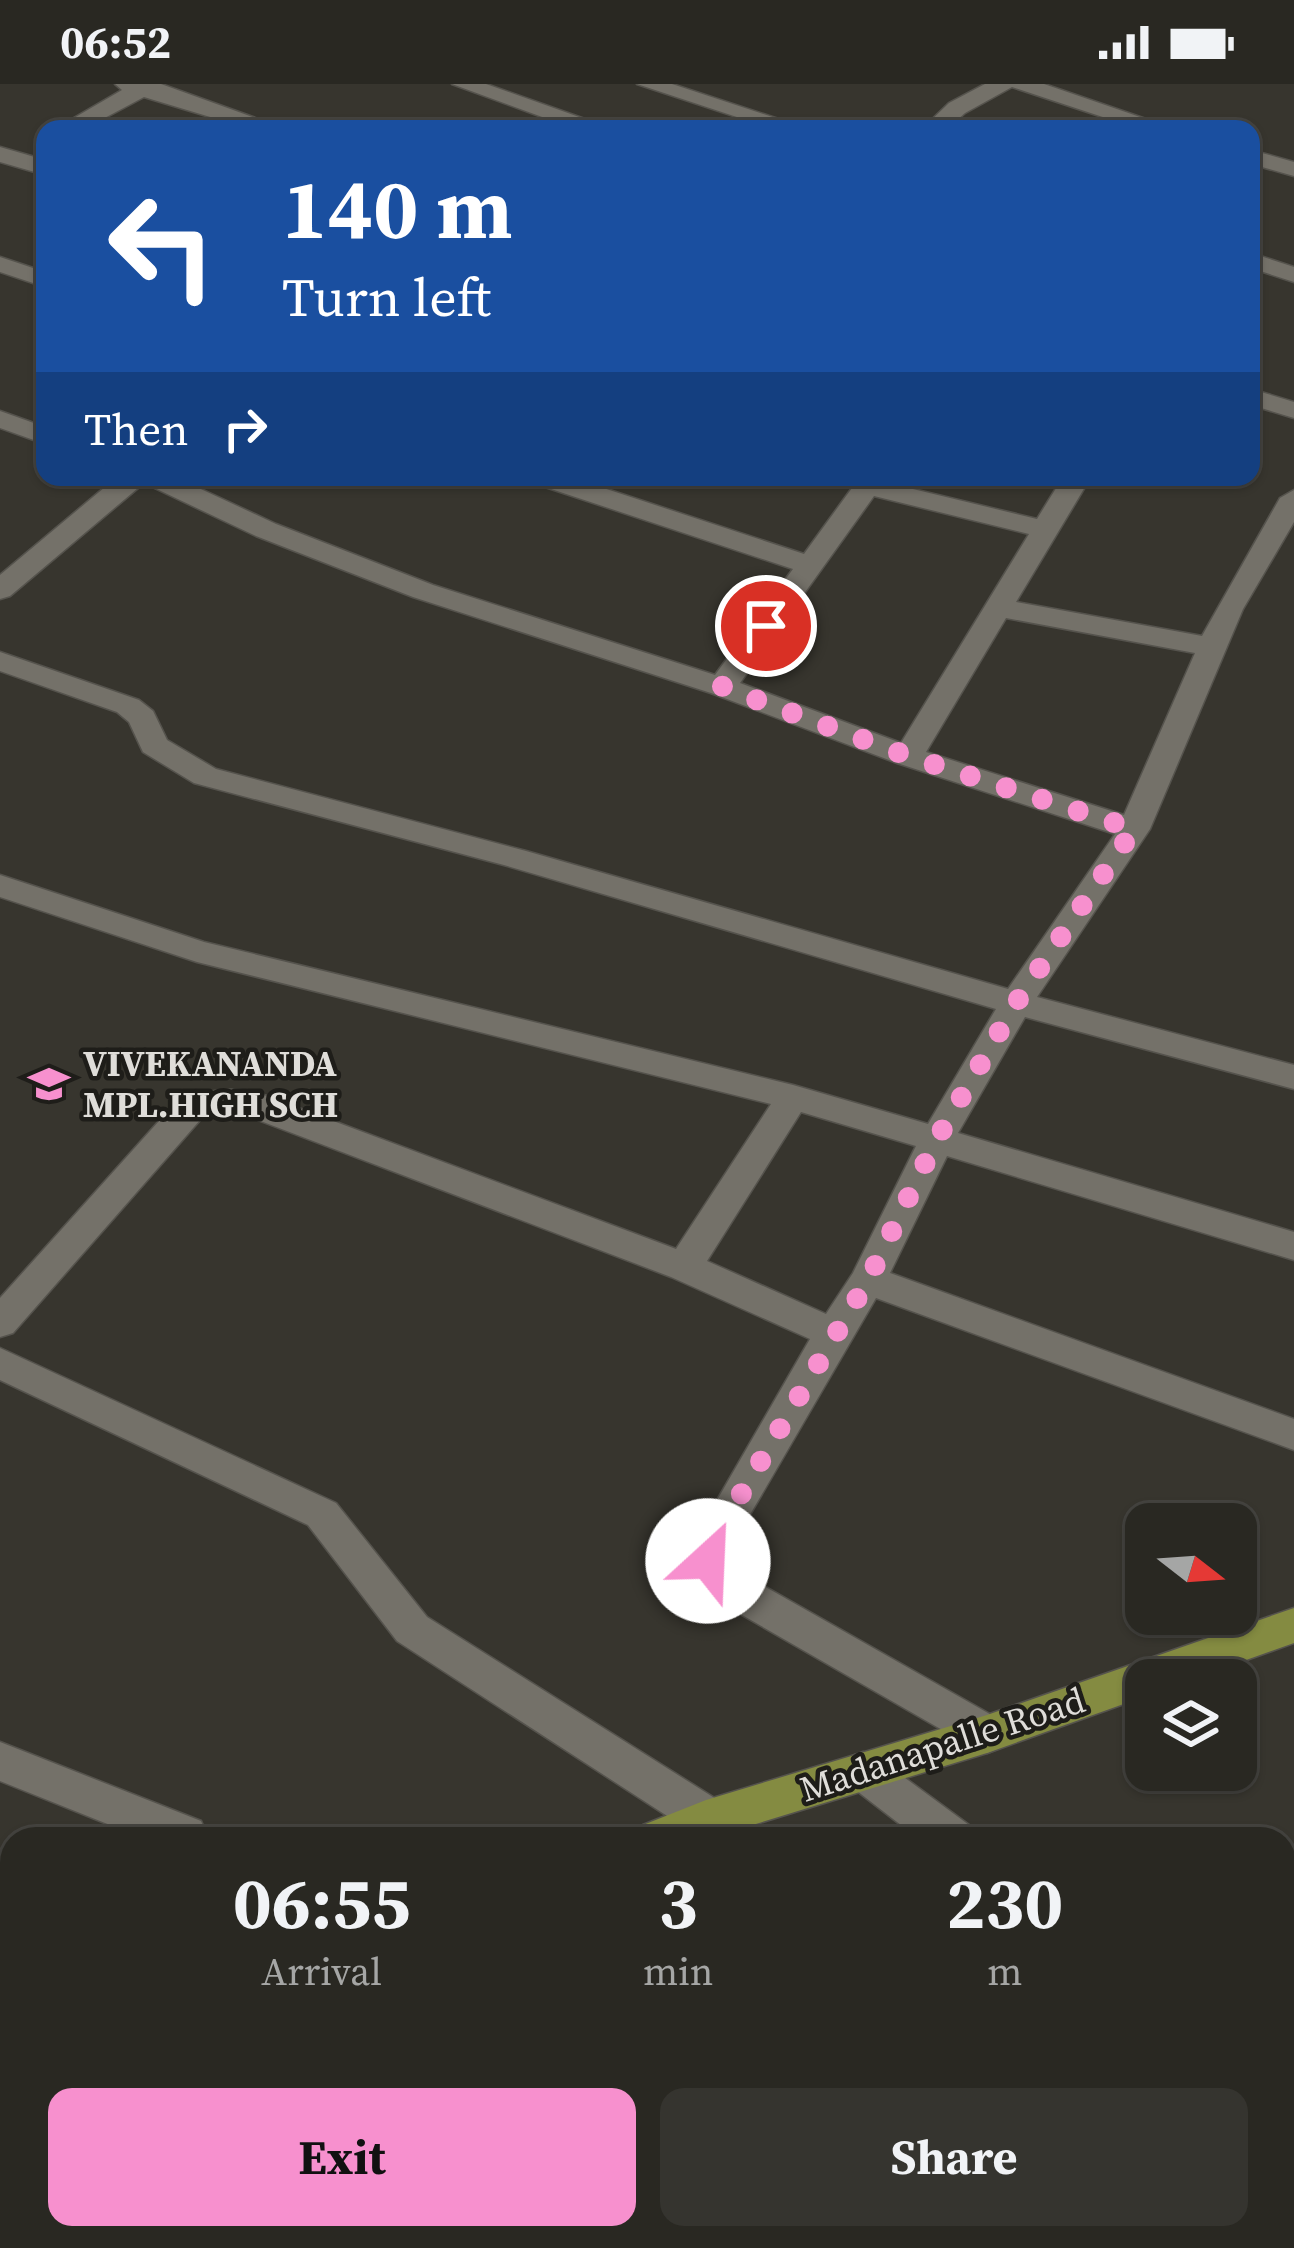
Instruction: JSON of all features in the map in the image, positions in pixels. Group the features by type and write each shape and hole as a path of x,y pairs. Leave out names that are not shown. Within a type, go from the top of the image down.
{"main road":[{"name":"Madanapalle Road","path":"687,1827 987,1734 1294,1624"}],"street":[{"path":"464,84 547,120"},
{"path":"648,84 767,120"},
{"path":"944,84 991,90"},
{"path":"1021,84 1135,120"},
{"path":"82,120 139,86 246,120"},
{"path":"947,120 991,90"},
{"path":"6,156 36,144"},
{"path":"6,156 36,165"},
{"path":"1260,160 1294,169"},
{"path":"1260,263 1294,275"},
{"path":"0,264 36,277"},
{"path":"1260,401 1294,410"},
{"path":"0,419 36,433"},
{"path":"0,590 123,486"},
{"path":"172,486 266,530 423,591 722,687 908,756 1134,829"},
{"path":"570,486 810,565"},
{"path":"722,687 867,486"},
{"path":"889,486 1043,529"},
{"path":"908,756 1071,486"},
{"path":"987,1734 717,1580 708,1561 714,1540 868,1280 937,1139 1016,1003 1134,829 1228,609 1294,498"},
{"path":"995,608 1211,647"},
{"path":"0,661 128,706 142,718 154,745 206,776 1294,1077"},
{"path":"0,886 197,951 793,1097 1294,1246"},
{"path":"684,1268 793,1097"},
{"path":"0,1323 189,1110 219,1100 248,1103 684,1268 833,1333"},
{"path":"868,1280 1294,1435"},
{"path":"0,1363 322,1514 412,1629 708,1818"},
{"path":"0,1761 167,1827"},
{"path":"863,1771 937,1827"}],"place":[{"name":"VIVEKANANDA MPL.HIGH SCH","path":"49,1084"}],"route":[{"path":"708,1561 714,1540 868,1280 937,1139 1016,1003 1134,829 908,756 722,687 766,626"}]}
